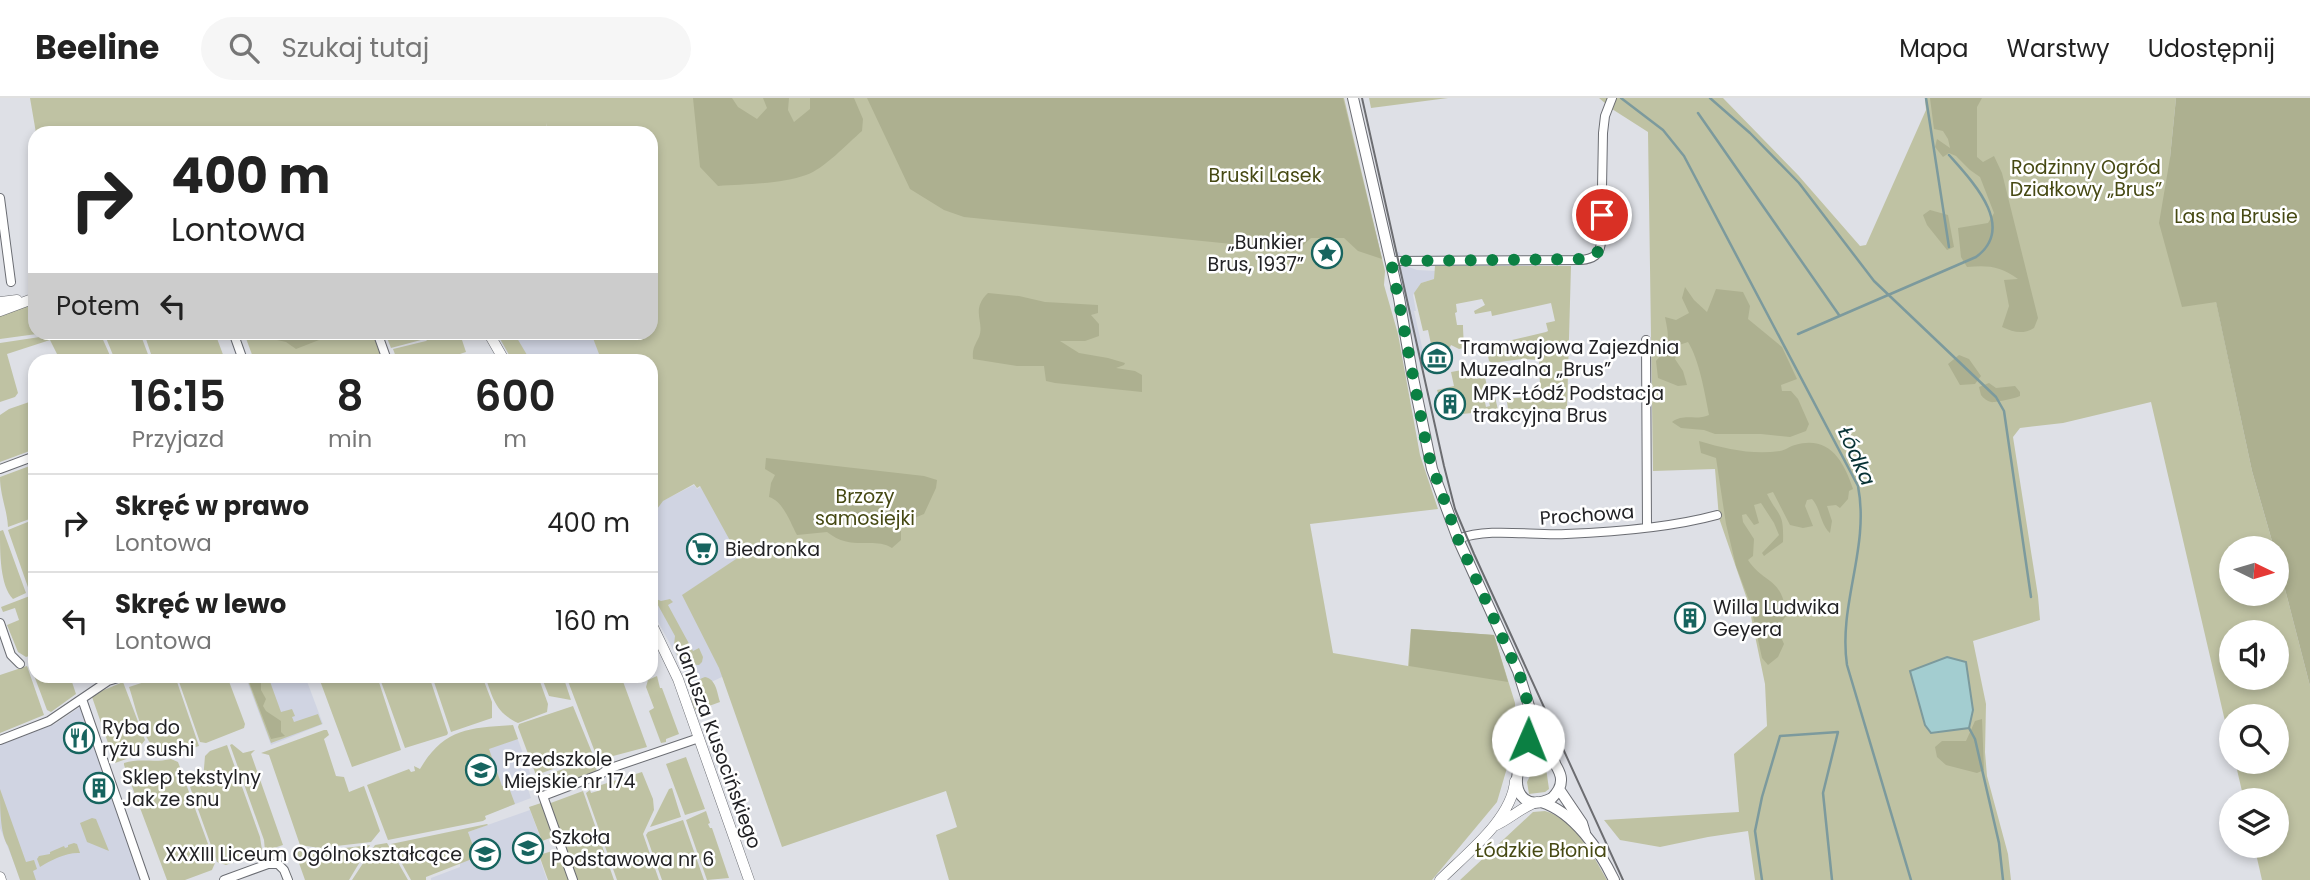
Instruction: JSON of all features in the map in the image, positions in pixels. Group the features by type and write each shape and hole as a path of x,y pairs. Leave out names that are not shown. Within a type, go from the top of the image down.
{"main road":[{"path":"1353,98 1391,261 1428,454 1458,539 1518,671 1542,745 1561,778 1559,789 1552,798 1539,802"},
{"path":"1527,760 1526,720 1530,712"},
{"path":"1555,764 1541,757 1527,760 1517,770 1516,781 1521,794 1529,801 1557,809 1585,833 1614,880"},
{"path":"1559,789 1582,823 1585,833"}],"street":[{"path":"1391,261 1581,260 1594,257 1601,246 1603,133 1611,100"},
{"path":"0,198 11,282"},
{"path":"0,302 28,298"},
{"path":"0,311 28,300"},
{"path":"1646,340 1647,527"},
{"path":"0,469 28,459"},
{"name":"Prochowa","path":"1458,539 1474,534 1565,534 1680,524 1717,515"},
{"path":"0,623 11,655 20,664"},
{"name":"Janusza Kusocińskiego","path":"658,637 673,668 749,880"},
{"path":"0,740 49,721 105,683"},
{"path":"82,699 145,880"},
{"path":"573,880 543,796 608,769 699,738"},
{"path":"1440,880 1494,827 1513,798 1516,781"},
{"path":"1494,827 1529,804 1539,802"},
{"path":"224,880 268,864 278,864 288,880"}],"shaded area":[{"path":"1396,252 1399,252 1406,266 1435,271 1434,279 1421,283 1413,295 1427,369 1421,370 1395,261 1398,261"},
{"path":"500,340 594,340 600,354 508,354"},
{"path":"694,485 697,489 702,486 742,558 724,676 690,692 680,662 658,622 658,507 662,501"},
{"path":"248,683 308,683 323,724 271,745"},
{"path":"80,707 142,880 21,880 0,828 0,745 55,724"},
{"name":"Przedszkole Miejskie nr 174","path":"513,726 534,784 527,786 531,798 459,825 428,756"},
{"path":"530,810 542,842 535,845 547,880 431,880 460,867 460,863 477,857 468,832"}],"green space":[{"path":"30,98 1344,98 1385,271 1384,285 1398,334 1420,455 1438,509 1310,524 1333,653 1408,666 1411,629 1494,635 1515,703 1516,737 1497,802 1432,880 949,880 936,835 957,827 946,791 782,847 719,668 682,595 739,557 700,486 697,488 694,484 663,501 658,508 658,354 599,354 594,340 658,340 658,126 547,126 546,123 546,126 35,126"},
{"path":"693,98 732,98 738,107 757,119 767,108 763,98 789,98 788,110 794,122 810,109 810,98 854,98 863,119 862,131 828,162 806,175 774,182 718,186 700,167"},
{"name":"Bruski Lasek","path":"867,98 1343,98 1382,259 1358,251 1344,238 1311,238 1298,250 1264,250 1232,244 964,217 944,210 910,189"},
{"path":"1369,98 1448,98 1371,108"},
{"name":"Rodzinny Ogród Działkowy „Brus”","path":"1599,98 1723,98 1798,175 1860,246 1866,245 1926,110 1925,98 2176,98 2170,158 2216,301 2252,471 2271,536 2219,536 2219,606 2289,605 2310,686 2310,880 2262,880 2257,858 2289,858 2289,788 2241,788 2238,774 2289,774 2289,704 2221,704 2151,402 2063,423 2020,428 2013,437 2040,620 1973,641 1986,704 1987,776 2008,854 2011,880 1755,880 1748,831 1660,847 1620,840 1604,820 1739,812 1734,754 1767,726 1765,684 1748,602 1719,518 1715,469 1653,471 1648,132"},
{"path":"1930,98 1982,98 1977,107 1977,157 1983,162 1994,156 2002,173 2038,318 2034,328 2030,330 2018,332 2002,327 2009,306 2004,280 2018,279 1994,267 1967,267 1961,257 1958,228 1988,223 1994,213 1980,177 1956,156 1949,153 1943,157 1935,147 1937,139 1950,148 1943,131 1934,129"},
{"name":"Las na Brusie","path":"2176,98 2310,98 2310,686 2289,605 2289,536 2271,536 2252,471 2216,302 2182,307 2159,223 2170,158"},
{"path":"1930,210 1948,215 1954,247 1947,250 1927,225 1923,215"},
{"path":"1435,266 1571,266 1567,409 1512,409 1442,416 1441,413 1454,410 1455,414 1460,413 1459,409 1462,408 1458,392 1445,395 1446,399 1440,400 1437,390 1454,386 1451,372 1462,370 1463,377 1485,377 1488,391 1483,393 1486,407 1490,406 1488,398 1495,397 1498,410 1508,409 1507,402 1514,398 1537,397 1540,386 1539,360 1492,363 1489,361 1486,346 1546,332 1546,323 1555,321 1551,303 1492,316 1491,311 1475,314 1474,311 1485,305 1482,299 1456,304 1457,325 1463,325 1464,348 1451,345 1446,355 1442,347 1432,349 1428,330 1423,331 1414,293 1421,283 1434,279"},
{"path":"1685,287 1707,312 1716,289 1743,292 1750,306 1748,319 1782,347 1797,379 1781,385 1782,391 1791,391 1798,399 1809,424 1806,431 1790,437 1715,434 1681,428 1672,422 1681,418 1709,415 1698,367 1688,342 1679,345 1675,359 1683,371 1687,385 1678,386 1658,378 1656,361 1668,341 1665,317 1676,320 1689,313 1682,298"},
{"path":"988,293 1045,302 1098,305 1098,313 1091,315 1099,324 1099,336 1085,341 1060,341 1079,353 1125,363 1116,368 1142,375 1142,392 1055,383 1046,381 1044,366 1017,366 973,359 973,350 980,331 980,305"},
{"path":"28,306 28,335 0,339 0,316"},
{"path":"28,339 50,340 7,354 18,393 15,397 0,402 0,343"},
{"path":"50,340 103,340 109,354 57,354"},
{"path":"107,340 143,340 148,354 113,354"},
{"path":"146,340 218,340 223,354 151,354"},
{"path":"247,340 375,340 380,354 252,354"},
{"path":"277,340 319,340 296,349"},
{"path":"388,340 421,340 391,348"},
{"path":"462,340 466,352 395,354 393,349 426,341"},
{"path":"501,340 518,340 526,354 509,354"},
{"path":"1959,355 1969,359 1981,376 1975,384 1960,385 1948,364"},
{"path":"1989,383 1996,388 2015,386 2020,396 1990,402 1981,395 1979,387"},
{"path":"28,402 28,452 0,462 0,415"},
{"path":"1699,441 1749,452 1780,451 1807,443 1818,444 1834,453 1845,469 1853,489 1849,491 1848,499 1840,508 1836,505 1827,506 1832,521 1830,533 1812,499 1807,500 1805,506 1813,526 1803,528 1790,525 1773,492 1767,494 1782,520 1783,542 1764,556 1762,553 1779,535 1774,523 1761,503 1754,505 1759,523 1754,525 1746,514 1742,515 1743,522 1754,539 1753,556 1748,560 1777,588 1784,603 1786,616 1777,628 1784,644 1778,657 1768,665 1762,658 1750,603 1736,566 1726,524 1716,458 1701,453"},
{"name":"Brzozy samosiejki","path":"766,458 924,476 937,480 936,488 924,514 902,523 898,530 901,531 901,540 892,548 877,543 845,541 827,532 797,535 782,507 769,497 775,475 765,469"},
{"path":"28,467 28,520 8,527 0,477"},
{"path":"28,522 28,587 8,530"},
{"path":"3,530 26,593 13,599 5,586 2,568 0,531"},
{"path":"28,597 28,656 18,652 7,625 19,620 15,608 3,612 1,607"},
{"path":"670,599 673,602 668,605 693,651 699,648 703,657 699,665 685,664 677,655 675,636 658,605 658,600"},
{"path":"1411,629 1494,635 1508,682 1409,666"},
{"path":"27,666 28,683 33,683 44,715 0,733 0,675"},
{"path":"705,677 714,683 720,702 698,710 698,713 692,703 691,692 696,683"},
{"path":"658,680 679,734 666,739 666,742 661,743 649,711 654,708 646,687 647,683 658,683"},
{"path":"37,683 72,683 76,694 51,712 47,710"},
{"path":"123,683 145,740 132,757 115,763 92,697"},
{"path":"141,683 177,683 199,746 167,756 159,751 146,736 129,687"},
{"path":"179,683 230,683 245,724 244,728 206,743 200,742"},
{"path":"249,683 271,683 281,712 292,709 294,722 318,714 322,724 271,743"},
{"path":"250,683 261,683 266,699 263,706 281,721 281,732 285,736 271,739"},
{"path":"321,683 379,683 401,750 352,767"},
{"path":"382,683 431,683 448,733 405,748"},
{"path":"434,683 485,683 492,702 492,718 451,732"},
{"path":"487,683 540,683 548,704 547,712 518,723 504,714"},
{"path":"544,683 565,683 571,700 549,696"},
{"path":"569,683 624,683 647,747 598,760"},
{"path":"573,706 593,755 536,775 519,724"},
{"path":"1982,719 1984,770 1977,773 1946,765 1937,757 1935,747 1942,741 1966,741 1975,721"},
{"path":"513,725 518,739 489,749 502,786 508,785 515,804 485,816 483,821 388,840 367,785 409,769 411,772 415,771 414,766 420,769 438,745 459,733 483,727"},
{"path":"327,730 329,735 324,739 336,776 344,777 349,792 364,786 380,831 371,842 319,848 300,845 269,755 261,753"},
{"path":"227,745 260,837 262,850 226,865 217,862 185,773 188,772 193,783 203,780 205,756 210,751"},
{"path":"230,745 243,753 255,750 251,754 283,845 265,851 264,840"},
{"path":"686,757 705,809 685,815 666,764"},
{"path":"594,758 597,772 580,780 579,777 546,788 540,784 538,778"},
{"path":"171,759 178,762 215,863 212,870 185,880 167,880 124,765 130,762"},
{"path":"1536,764 1546,768 1549,789 1529,794 1527,782"},
{"path":"642,772 653,799 654,810 643,834 659,880 617,880 586,793 590,790 591,793 601,790 601,785"},
{"path":"672,788 681,817 650,827 669,789"},
{"path":"0,789 26,862 34,860 36,880 20,880 3,834"},
{"path":"583,791 614,880 575,880 548,804"},
{"path":"541,803 553,837 542,841 529,807"},
{"path":"706,811 710,823 708,824 712,828 729,878 707,880 686,820"},
{"name":"Łódzkie Błonia","path":"1545,811 1555,815 1574,830 1607,880 1460,880 1533,812"},
{"path":"96,819 109,851 87,842 80,823"},
{"path":"683,820 704,880 662,880 646,835"},
{"path":"487,824 468,832 477,857 426,877 426,880 411,880 391,844"},
{"path":"74,843 80,853 65,855 40,867 37,859 39,856"},
{"path":"387,843 408,880 352,880 375,845"},
{"path":"370,845 349,880 305,880 294,849 319,851"},
{"path":"559,849 569,880 548,880 539,855"}],"water":[{"path":"1947,657 1966,662 1973,710 1969,728 1931,733 1925,725 1910,671"}],"waterway":[{"name":"Łódka","path":"1621,98 1663,130 1684,156 1858,486 1860,532 1847,620 1847,665 1911,880"},
{"path":"1710,98 1750,133 1799,183 1874,281 1996,397 2004,411 2031,597"},
{"path":"1926,98 1949,247"},
{"path":"1698,113 1839,315"},
{"path":"1798,334 1976,257 1988,245 1992,218 1986,204 1969,178 1949,155"},
{"path":"1969,728 1975,739 1999,843 2003,880"},
{"path":"1762,880 1755,831 1780,736 1838,732 1823,793 1832,880"}],"tram line":[{"path":"1362,98 1455,509 1623,880"}],"place":[{"name":"„Bunkier Brus, 1937”","path":"1327,253"},
{"name":"Tramwajowa Zajezdnia Muzealna „Brus”","path":"1437,358"},
{"name":"MPK-Łódź Podstacja trakcyjna Brus","path":"1450,404"},
{"name":"Biedronka","path":"702,549"},
{"name":"Willa Ludwika Geyera","path":"1690,618"},
{"name":"Ryba do ryżu sushi","path":"79,738"},
{"name":"Przedszkole Miejskie nr 174","path":"481,770"},
{"name":"Sklep tekstylny Jak ze snu","path":"99,788"},
{"name":"Szkoła Podstawowa nr 6","path":"528,848"},
{"name":"XXXIII Liceum Ogólnokształcące","path":"485,854"}],"route":[{"path":"1528,740 1526,720 1530,712 1522,681 1458,539 1428,454 1391,261 1590,259 1600,250 1602,215"}]}
